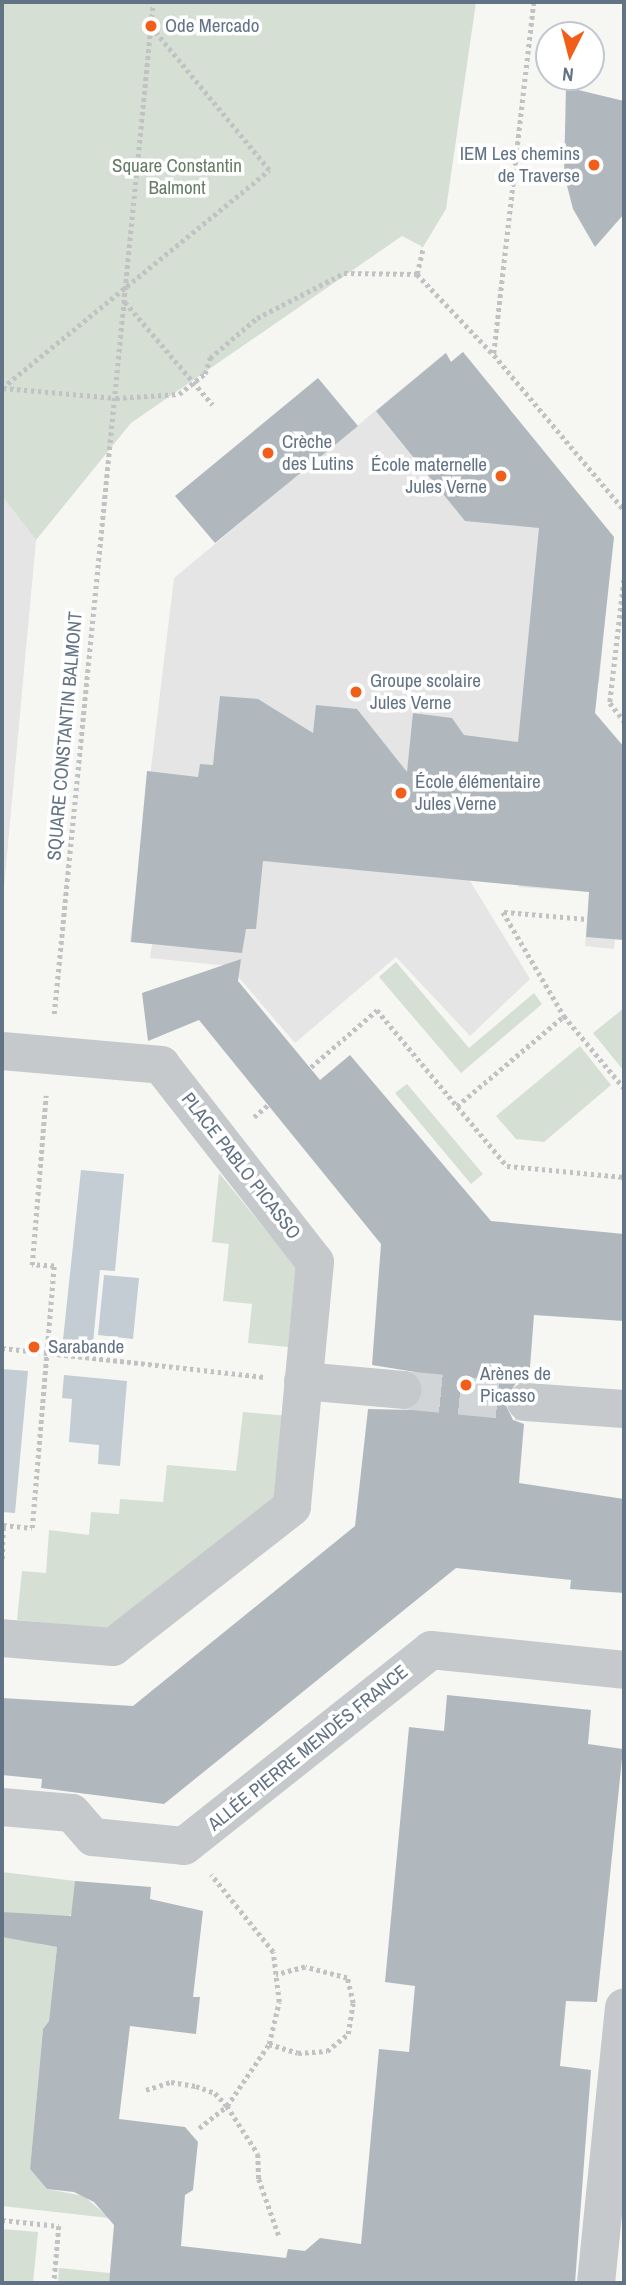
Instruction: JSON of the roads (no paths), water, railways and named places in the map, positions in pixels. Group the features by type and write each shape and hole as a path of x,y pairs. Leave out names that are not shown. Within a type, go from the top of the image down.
{"street":[{"name":"PLACE PABLO PICASSO","path":"2,1051 161,1065 224,1142 315,1262 292,1507 113,1647 2,1637"},
{"path":"303,1381 404,1390"},
{"path":"526,1402 624,1409"},
{"name":"ALLÉE PIERRE MENDÈS FRANCE","path":"2,1807 72,1813 93,1837 184,1846 430,1650 624,1670"},
{"path":"596,2283 624,2007"}],"tunnel":[{"path":"403,1390 526,1402"}],"place":[{"name":"Ode Mercado","path":"151,26"},
{"name":"IEM Les chemins de Traverse","path":"594,165"},
{"name":"Crèche des Lutins","path":"268,453"},
{"name":"École maternelle Jules Verne","path":"501,476"},
{"name":"Groupe scolaire Jules Verne","path":"356,692"},
{"name":"École élémentaire Jules Verne","path":"401,793"},
{"name":"Sarabande","path":"34,1347"},
{"name":"Arènes de Picasso","path":"466,1385"}],"park label":[{"name":"Square Constantin Balmont","path":"177,177"}]}
